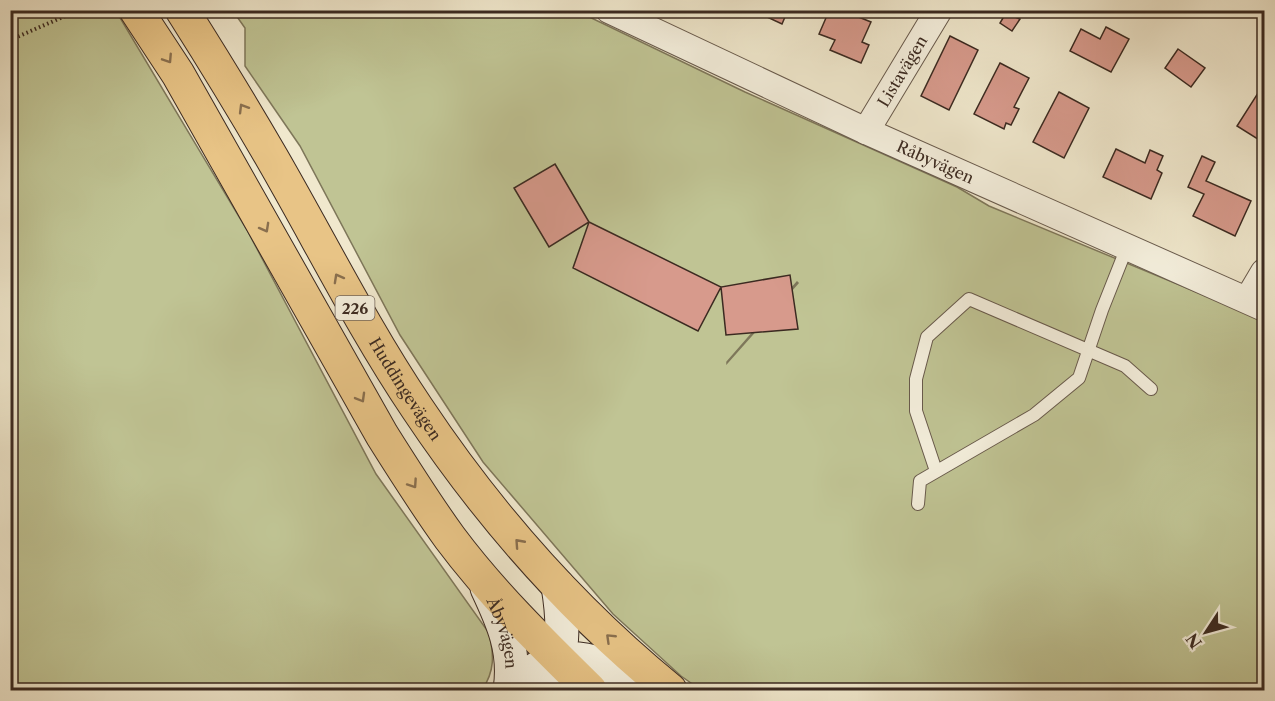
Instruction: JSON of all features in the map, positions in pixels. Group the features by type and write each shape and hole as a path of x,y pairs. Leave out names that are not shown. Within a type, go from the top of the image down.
{"main road":[{"name":"226","path":"136,10 189,94 382,435 450,539 558,659 590,690"},
{"name":"Huddingevägen","path":"182,10 272,157 365,326 417,409 514,537 558,586 611,639 670,690"}],"street":[{"name":"Råbyvägen","path":"609,10 866,131 1256,304"},
{"name":"Listavägen","path":"866,131 939,10"},
{"path":"1256,304 1264,272"},
{"name":"Åbyvägen","path":"483,578 507,632 513,672 510,690"},
{"path":"547,690 554,677 563,636 558,586"},
{"name":"Åbyvägen","path":"510,690 536,667 570,657 600,662 655,690"}],"lane":[{"path":"918,504 920,481 1034,415 1079,378 1127,247"},
{"path":"936,471 916,411 916,379 927,337 969,299 1125,366 1151,389"}],"path":[{"path":"10,40 79,10"}],"green space":[{"path":"10,11 116,11 247,230 376,474 489,633 492,663 482,690 11,690"},
{"path":"233,11 577,11 745,92 957,187 989,206 1264,320 1264,690 701,690 681,676 613,614 483,462 400,335 300,146 245,66 245,28","holes":["797,282 798,283 727,363"]}],"building":[{"path":"752,10 788,10 782,24"},
{"path":"1002,10 1019,10 1015,17 1020,19 1012,31 1000,23 1006,13"},
{"path":"829,11 844,17 846,12 871,22 862,42 869,45 861,63 830,50 835,40 819,34"},
{"path":"1106,27 1129,39 1111,72 1070,51 1081,29 1100,39"},
{"path":"950,36 978,50 949,110 921,96"},
{"path":"1178,49 1205,68 1191,87 1165,68"},
{"path":"1000,63 1029,78 1014,107 1019,109 1011,125 1006,123 1004,129 974,114"},
{"path":"1059,92 1089,108 1064,158 1033,142"},
{"path":"1258,93 1264,98 1264,143 1237,126"},
{"path":"1116,149 1145,163 1150,150 1163,156 1157,170 1162,173 1151,199 1103,177"},
{"path":"1202,156 1215,162 1206,181 1251,201 1235,236 1193,216 1204,194 1188,187"},
{"path":"555,164 589,222 549,247 514,188"},
{"path":"589,222 721,287 698,331 573,268"},
{"path":"790,275 798,329 726,335 721,287"}]}
